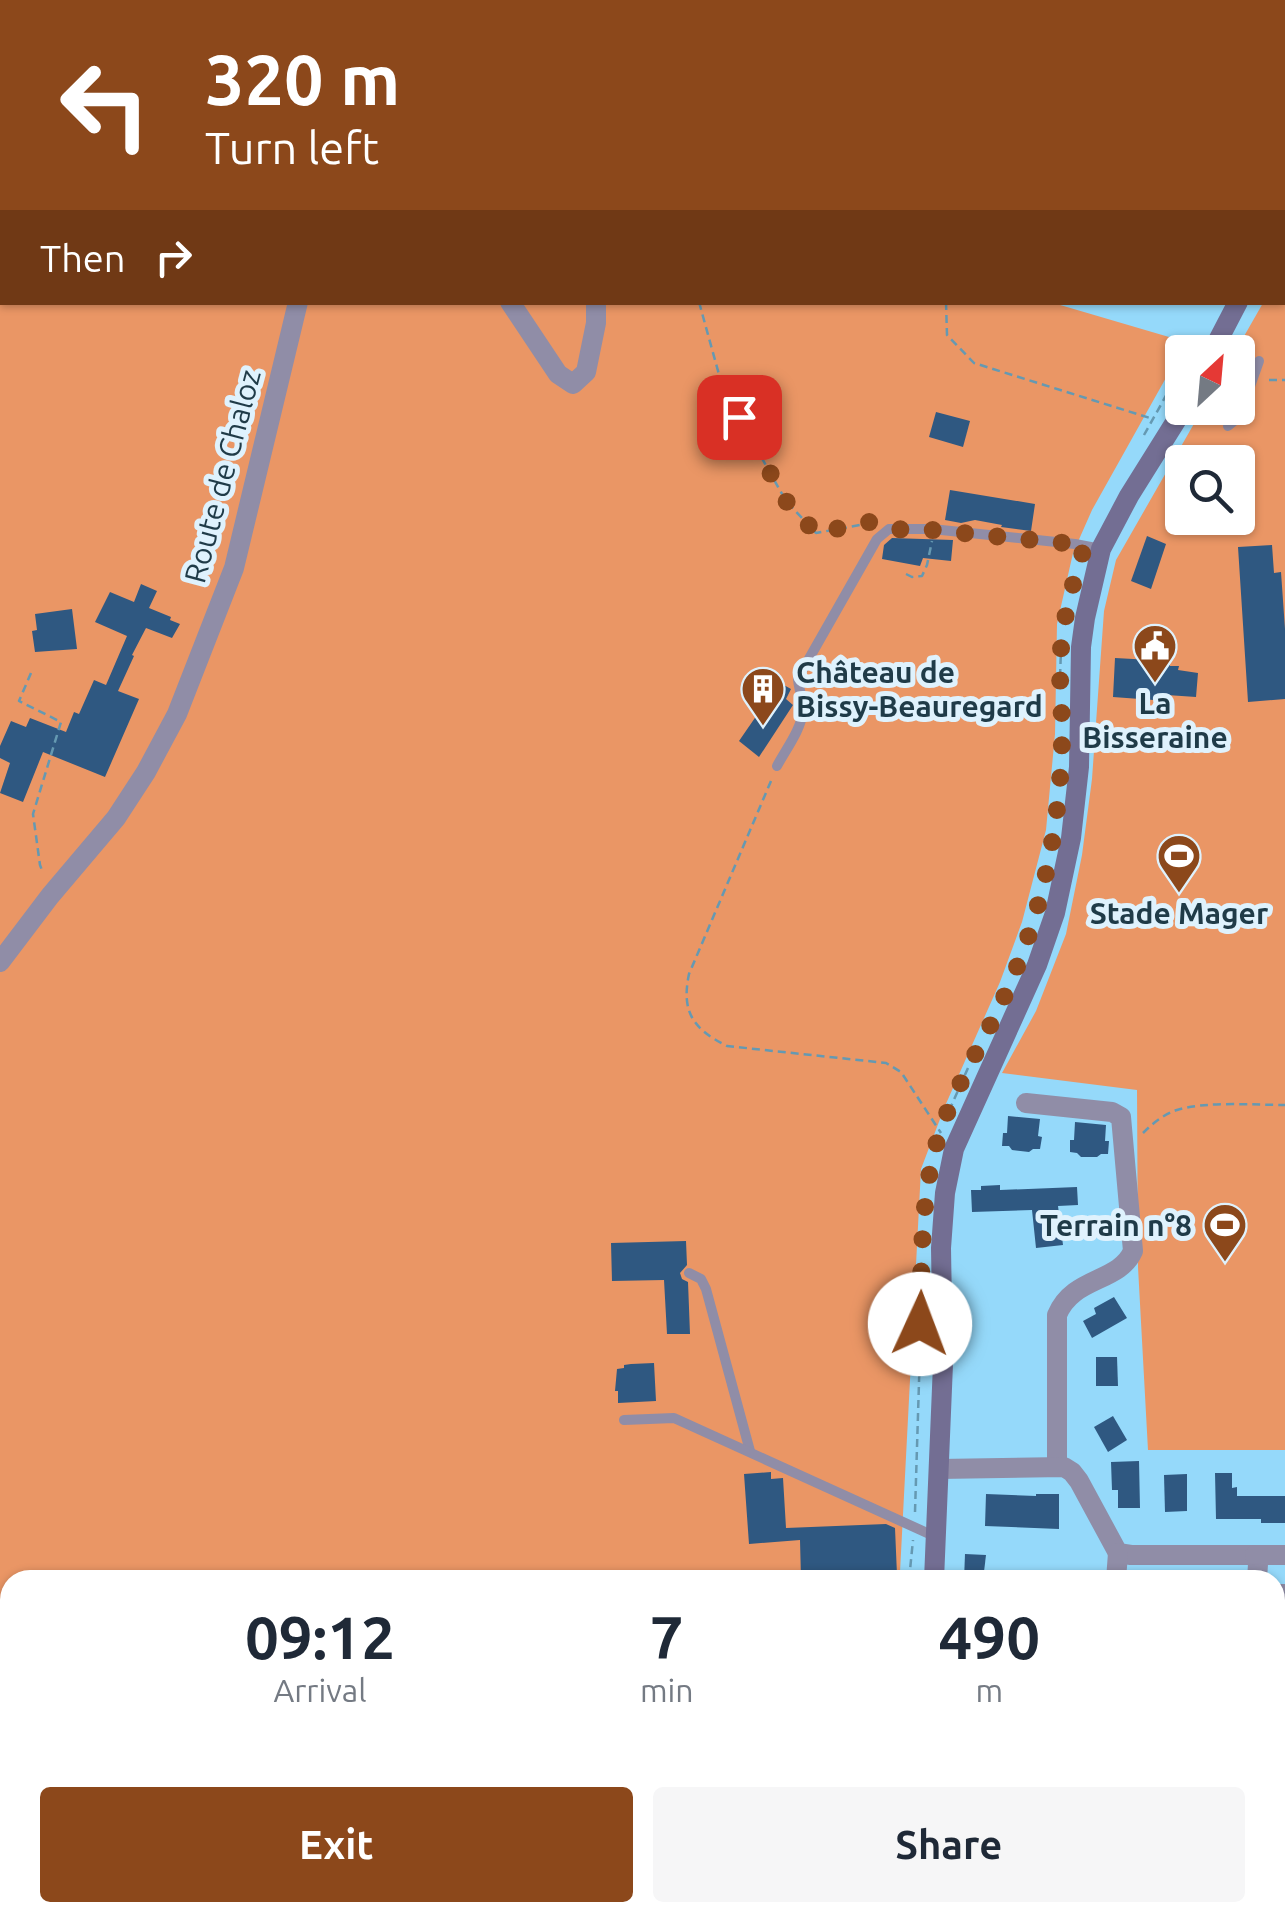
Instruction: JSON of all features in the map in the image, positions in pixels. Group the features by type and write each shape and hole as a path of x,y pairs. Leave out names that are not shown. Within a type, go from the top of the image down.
{"main road":[{"path":"1221,335 1236,305"},
{"path":"934,1570 946,1145 1037,965 1055,914 1071,838 1079,767 1085,618 1101,549 1173,425"}],"street":[{"name":"Route de Chaloz","path":"0,962 116,818 176,714 234,568 297,305"},
{"path":"512,305 558,374 573,384 586,372 596,305"},
{"path":"1026,1103 1112,1112 1121,1118 1125,1152 1133,1252 1122,1266 1070,1294 1058,1315 1057,1467"},
{"path":"939,1469 1057,1467 1072,1472 1118,1553 1117,1570"},
{"path":"1118,1553 1285,1554"},
{"path":"1254,1555 1258,1570"}],"lane":[{"path":"1255,372 1259,361"},
{"path":"777,766 800,724 804,708 798,678 877,539 889,529 932,530 1101,549"},
{"path":"689,1274 702,1279 706,1288 750,1452"},
{"path":"624,1420 674,1418 936,1537"}],"path":[{"path":"700,305 723,389 786,501 816,533 869,522 889,529"},
{"path":"946,305 947,334 974,363 1152,419"},
{"path":"1255,381 1285,380"},
{"path":"1138,446 1165,396"},
{"path":"906,574 922,576 932,548 932,530"},
{"path":"1060,689 1062,640"},
{"path":"31,673 20,701 61,722 32,814 40,865 50,896"},
{"path":"777,766 688,974 688,1010 696,1025 727,1046 886,1063 902,1072 946,1145"},
{"path":"948,1113 972,1061"},
{"path":"1125,1152 1153,1123 1176,1110 1285,1104"},
{"path":"940,1131 946,1145"},
{"path":"910,1570 922,1284"}],"shaded area":[{"path":"0,305 1060,305 1165,336 1165,380 1092,510 1073,553 1057,624 1055,734 1046,830 1022,922 921,1169 900,1570 0,1570"},
{"name":"Stade Mager","path":"1262,305 1285,305 1285,1450 1148,1450 1138,1267 1137,1090 1002,1073 1036,1011 1066,934 1082,855 1092,779 1104,611 1116,560 1165,474 1165,535 1255,535 1255,445 1182,445 1193,425 1255,425 1255,335 1245,335"}],"building":[{"path":"936,412 970,421 963,447 929,437"},
{"path":"950,490 1035,504 1031,531 975,520 945,520"},
{"path":"1147,536 1166,544 1151,589 1131,581"},
{"path":"892,538 953,540 951,561 923,558 920,566 882,559 884,545"},
{"path":"1272,545 1274,573 1281,572 1285,699 1248,702 1238,547"},
{"path":"141,584 157,591 149,608 180,624 172,638 146,628 132,655 118,691 139,699 105,777 43,752 23,802 0,793 10,763 0,758 0,746 11,721 26,727 30,718 66,732 94,680 106,685 127,636 95,622 110,592 134,602"},
{"path":"72,609 77,649 35,652 35,614"},
{"name":"La Bisseraine","path":"1115,658 1170,661 1170,666 1179,666 1178,670 1198,673 1196,697 1167,695 1167,701 1113,697"},
{"name":"Château de Bissy-Beauregard","path":"766,675 791,689 786,699 793,705 759,757 739,741 759,712 752,699"},
{"path":"1008,1116 1040,1119 1040,1149 1029,1152 1002,1146"},
{"path":"1075,1122 1106,1125 1108,1154 1081,1157 1070,1152"},
{"path":"1000,1185 1000,1190 1077,1187 1078,1205 1058,1206 1063,1245 1036,1248 1032,1210 972,1212 971,1190"},
{"path":"686,1241 687,1265 680,1273 688,1282 690,1334 667,1334 664,1280 612,1281 611,1243"},
{"path":"1114,1297 1127,1318 1092,1338 1083,1321 1096,1314 1094,1308"},
{"path":"1096,1357 1117,1357 1118,1386 1096,1386"},
{"path":"654,1363 656,1401 618,1403 617,1369"},
{"path":"1113,1416 1127,1440 1108,1452 1094,1427"},
{"path":"1139,1461 1140,1508 1118,1508 1118,1490 1112,1490 1111,1462"},
{"path":"771,1472 771,1479 783,1478 786,1528 886,1524 895,1528 897,1570 801,1570 800,1540 749,1544 744,1474"},
{"path":"1215,1473 1232,1473 1232,1488 1237,1487 1237,1496 1285,1496 1285,1523 1216,1519"},
{"path":"1187,1474 1187,1511 1165,1512 1164,1475"},
{"path":"986,1494 1059,1494 1059,1529 985,1526"},
{"path":"965,1554 986,1555 984,1570 964,1570"}],"place":[{"name":"La Bisseraine","path":"1155,684"},
{"name":"Château de Bissy-Beauregard","path":"763,727"},
{"name":"Stade Mager","path":"1179,894"},
{"name":"Terrain n°8","path":"1225,1263"}],"route":[{"path":"739,417 786,501 816,533 869,522 889,529 1085,545 1068,601 1060,655 1060,771 1042,891 1014,972 940,1131 926,1192 920,1324"}]}
